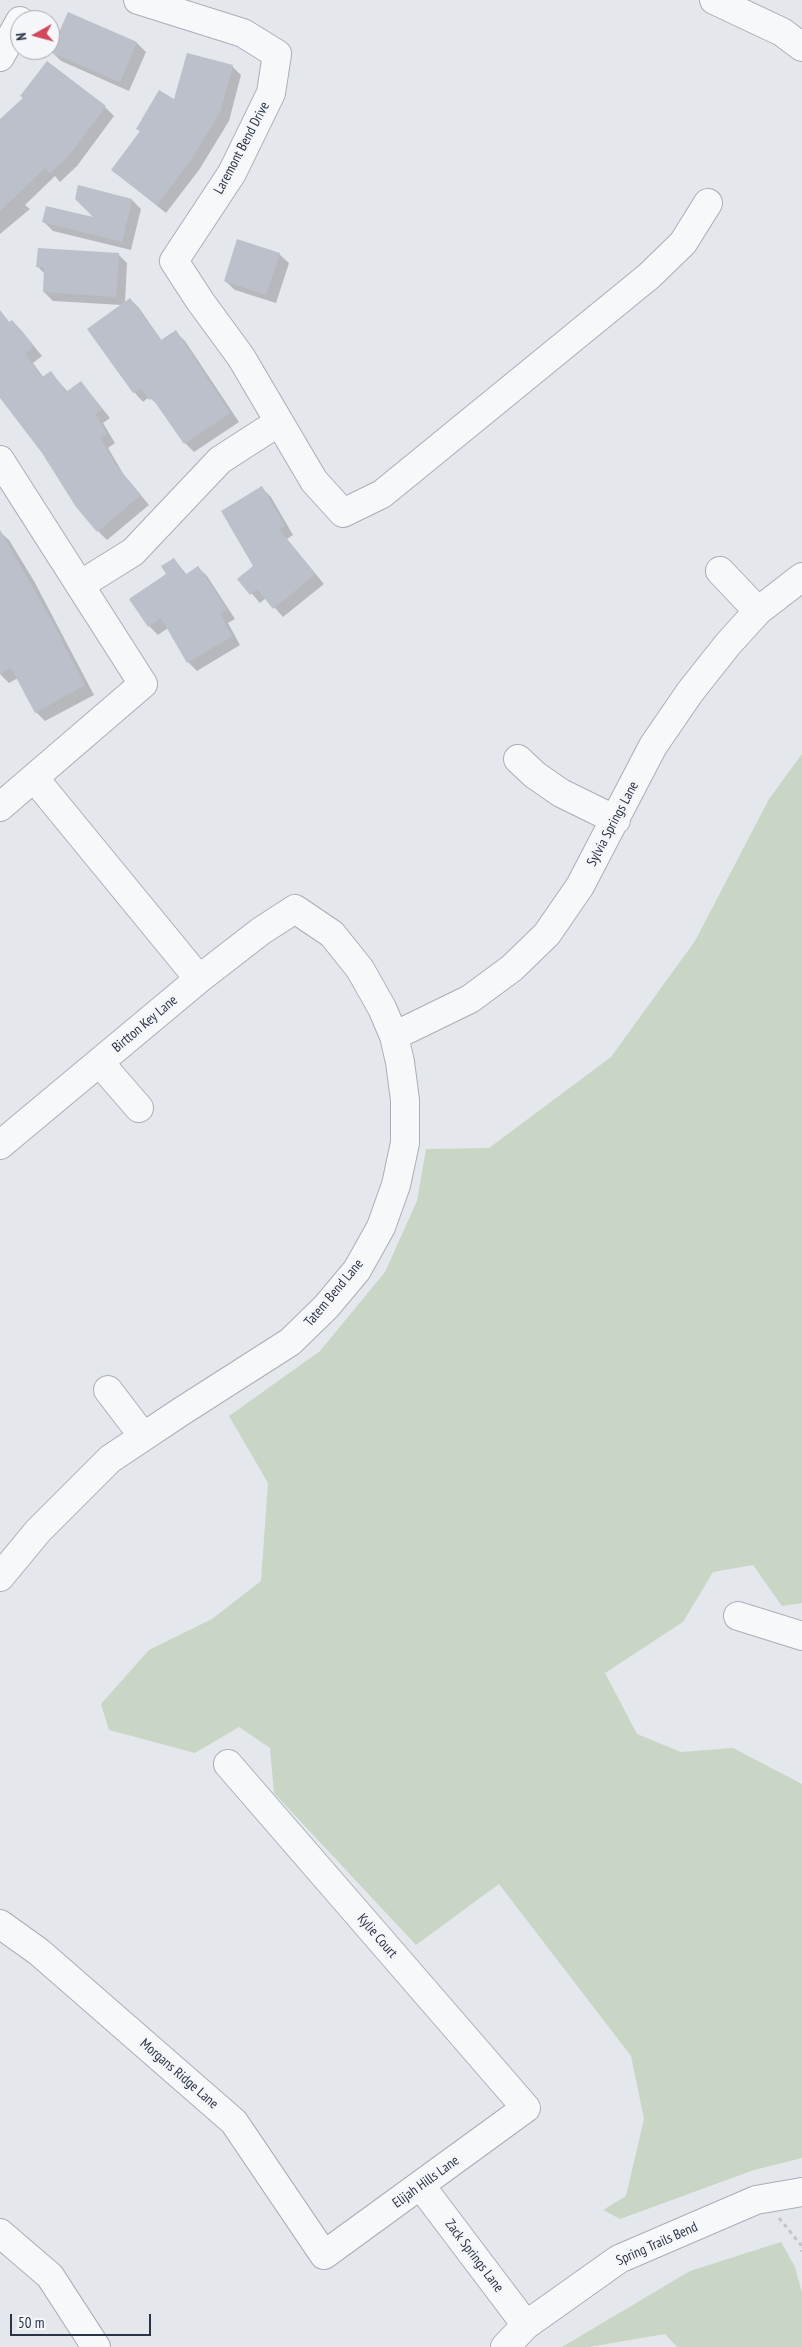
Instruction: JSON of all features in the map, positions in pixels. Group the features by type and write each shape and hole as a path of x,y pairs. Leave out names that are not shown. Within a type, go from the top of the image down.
{"street":[{"name":"Laremont Bend Drive","path":"138,0 243,33 277,54 271,93 232,173 174,261 241,357 280,422"},
{"path":"714,0 782,32 802,47"},
{"path":"0,57 10,38"},
{"path":"80,585 133,552 220,460 280,422 314,481 343,514 382,494 649,276 683,243 708,203"},
{"path":"0,460 143,684 35,779 0,807"},
{"path":"720,570 758,611"},
{"name":"Sylvia Springs Lane","path":"394,1036 470,1000 512,968 547,934 580,886 653,746 690,692 728,644 758,611 802,577"},
{"path":"518,759 535,775 560,793 616,820"},
{"path":"35,779 199,979"},
{"name":"Birtton Key Lane","path":"0,1145 199,979 261,931 294,909"},
{"name":"Tatem Bend Lane","path":"0,1577 38,1530 110,1460 143,1436 290,1342 326,1307 357,1270 382,1227 396,1185 405,1143 405,1100 400,1062 394,1036 382,1008 360,968 332,934 294,909"},
{"path":"100,1063 139,1108"},
{"path":"108,1390 143,1436"},
{"path":"738,1616 802,1636"},
{"name":"Kylie Court","path":"228,1764 526,2108"},
{"name":"Morgans Ridge Lane","path":"0,1924 39,1952 234,2122 324,2255"},
{"name":"Elijah Hills Lane","path":"324,2255 526,2108"},
{"name":"Zack Springs Lane","path":"421,2186 526,2325"},
{"name":"Spring Trails Bend","path":"505,2347 526,2325 618,2259 756,2200 802,2192"},
{"path":"0,2233 50,2276 96,2347"}],"path":[{"path":"774,2196 779,2219 801,2245 802,2252"}],"green space":[{"path":"802,754 802,1603 782,1606 753,1565 713,1572 683,1622 605,1673 637,1734 681,1752 733,1748 802,1784 802,2158 754,2170 620,2219 603,2210 626,2196 644,2119 631,2056 499,1884 416,1945 274,1793 270,1748 239,1727 195,1753 109,1730 101,1704 149,1650 212,1619 261,1581 268,1483 229,1416 320,1351 385,1272 417,1201 426,1149 489,1148 611,1057 695,941 769,799"},
{"path":"781,2242 795,2267 802,2293 802,2347 677,2347 665,2334 589,2347 562,2347 690,2271"}],"building":[{"path":"68,12 137,42 120,82 60,56 60,30"},
{"path":"187,53 233,65 220,112 190,161 157,205 111,170 140,131 136,129 159,90 174,99"},
{"path":"47,61 106,106 68,157 50,173 45,168 0,211 0,119 23,98 20,96"},
{"path":"78,185 132,199 122,242 42,222 46,206 93,217 75,199"},
{"path":"237,239 280,253 266,295 224,281"},
{"path":"38,248 119,253 116,297 43,292 44,268 36,267"},
{"path":"130,298 161,340 176,330 230,413 184,444 152,398 149,400 141,388 133,393 87,329"},
{"path":"0,310 9,322 12,320 34,346 25,354 42,377 51,371 66,392 81,381 102,409 95,414 107,434 100,438 115,464 141,495 97,532 76,507 42,453 0,398"},
{"path":"262,486 285,526 279,529 315,574 273,609 257,589 250,595 237,579 253,566 221,511"},
{"path":"0,530 62,639 85,685 35,713 11,668 0,674"},
{"path":"174,558 185,575 198,566 227,609 220,614 232,636 187,663 161,618 148,627 129,599 166,574 161,566"}]}
